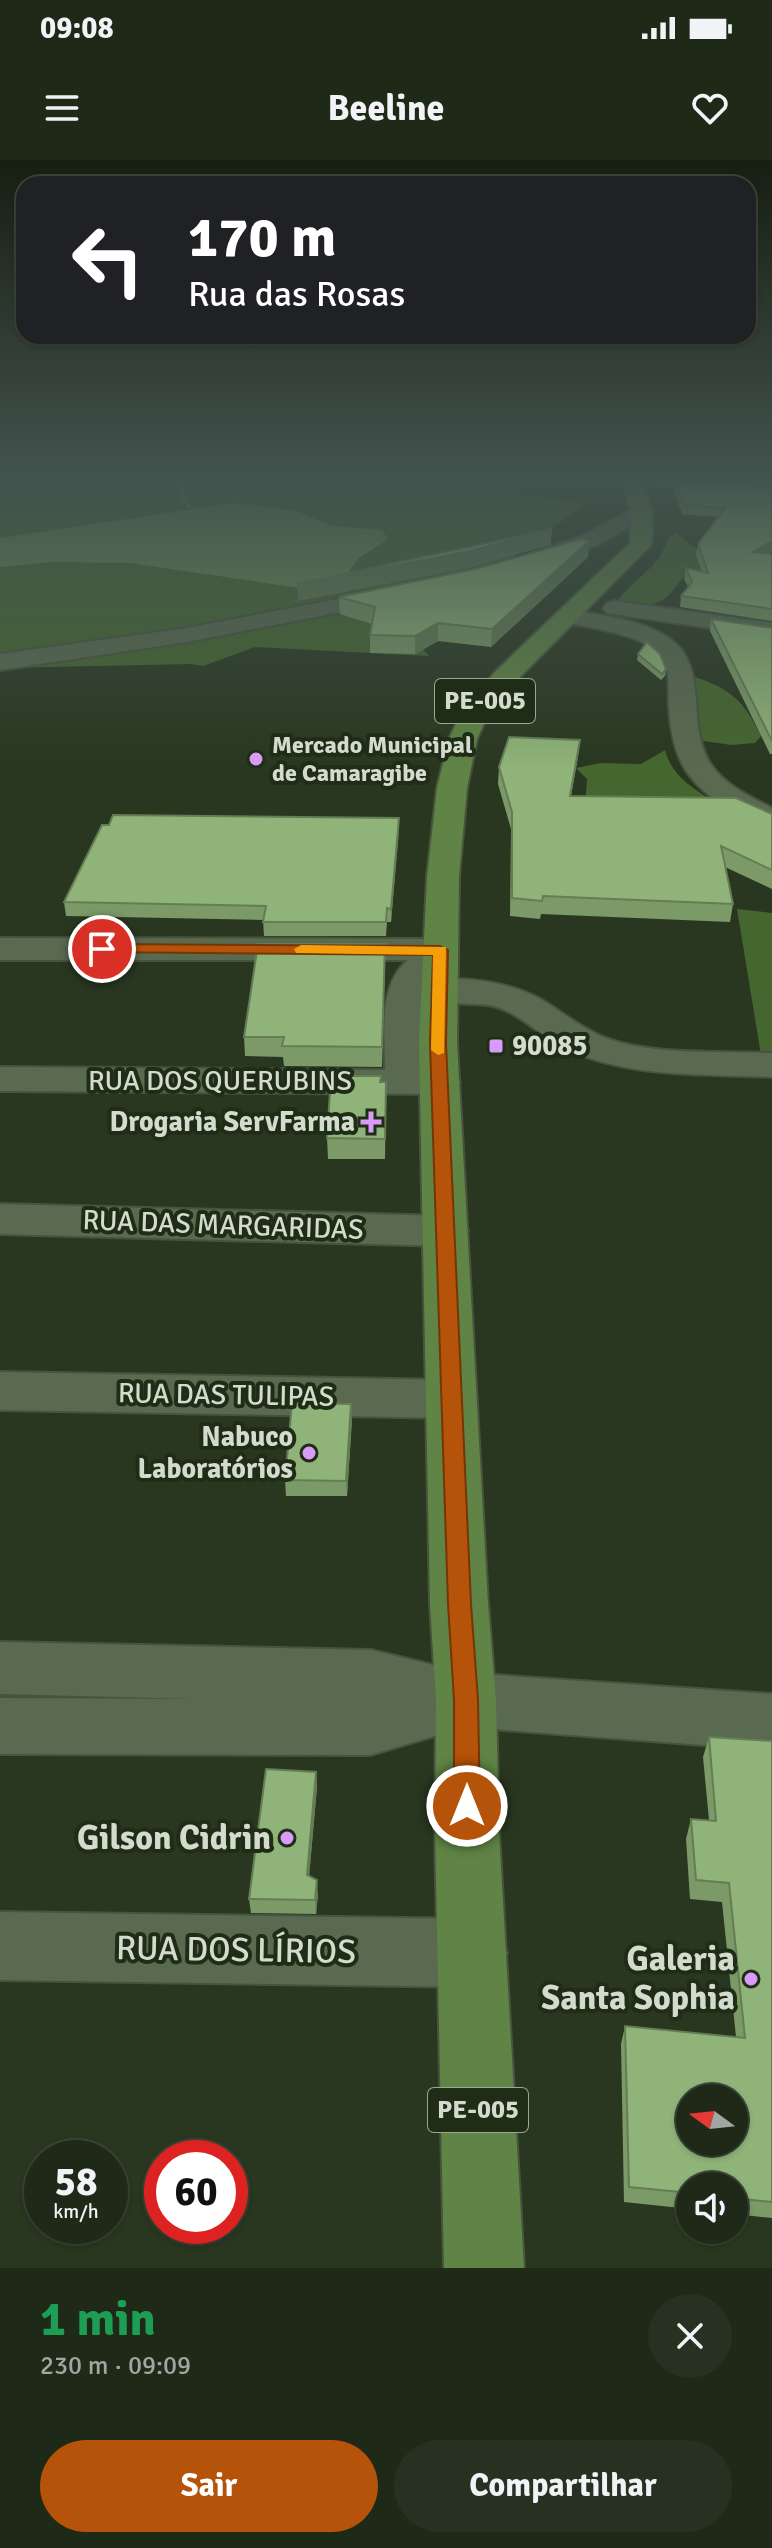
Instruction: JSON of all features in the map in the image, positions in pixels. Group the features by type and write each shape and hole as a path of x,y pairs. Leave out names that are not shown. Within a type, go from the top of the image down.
{"main road":[{"name":"PE-005","path":"484,2268 466,1700 446,1231 423,1082 440,967 452,788 463,739 475,713 504,678 615,572"}],"street":[{"path":"5,677 187,635 426,587"},
{"path":"574,610 772,630"},
{"path":"574,610 659,642 673,653 680,667 684,736 690,759 706,780 735,801 772,820"},
{"path":"0,949 440,967 482,993 529,1008 567,1036 615,1054 656,1060 770,1065"},
{"name":"RUA DOS QUERUBINS","path":"0,1079 423,1082"},
{"name":"RUA DAS MARGARIDAS","path":"0,1219 446,1231"},
{"name":"RUA DAS TULIPAS","path":"0,1391 452,1399"},
{"path":"0,1668 371,1676 466,1700 772,1722"},
{"path":"0,1726 370,1727 466,1700"},
{"name":"RUA DOS LÍRIOS","path":"0,1946 473,1953"}],"shaded area":[{"path":"0,572 493,572 410,634 429,656 255,647 203,666 0,668"},
{"path":"194,572 349,572 354,586 313,590"},
{"path":"645,572 686,572 672,592 658,602 615,604"},
{"path":"695,677 718,686 742,705 761,736 755,743 731,745 698,740 693,693"},
{"path":"665,750 677,774 713,801 585,807 587,779 576,768 601,763 641,764"},
{"path":"737,909 772,913 772,1056 761,1055"}],"building":[{"path":"351,572 358,572 297,584"},
{"path":"458,572 554,572 492,629 438,623 415,636 370,635 375,607 339,597"},
{"path":"688,572 772,572 772,609 681,596 692,582"},
{"path":"711,619 772,628 772,741"},
{"path":"647,642 660,654 666,669 662,674 638,654"},
{"path":"509,737 580,740 570,796 736,798 772,814 772,870 721,846 733,904 543,896 542,901 512,898 512,812 499,767"},
{"path":"113,815 399,818 391,909 387,908 386,922 263,922 266,906 64,902 102,825 109,825"},
{"path":"258,944 385,944 382,1047 282,1046 284,1037 244,1037"},
{"path":"331,1076 381,1076 380,1082 386,1082 385,1139 327,1138"},
{"name":"Nabuco Laboratórios","path":"292,1403 351,1404 346,1481 285,1480"},
{"path":"709,1737 772,1741 772,2202 748,2199 748,2172 676,2172 676,2192 629,2187 625,2026 745,2038 729,1883 696,1880 691,1819 716,1821"},
{"name":"Gilson Cidrin","path":"266,1769 316,1772 307,1875 317,1880 315,1900 249,1899"}],"slow traffic":[{"path":"301,949 440,950 438,1050"}],"place":[{"name":"Mercado Municipal de Camaragibe","path":"256,759"},
{"name":"90085","path":"496,1046"},
{"name":"Drogaria ServFarma","path":"371,1122"},
{"name":"Nabuco Laboratórios","path":"309,1453"},
{"name":"Gilson Cidrin","path":"287,1838"},
{"name":"Galeria Santa Sophia","path":"751,1979"}],"route":[{"path":"102,949 440,950 438,1043 459,1604 466,1700 467,1806"}]}
